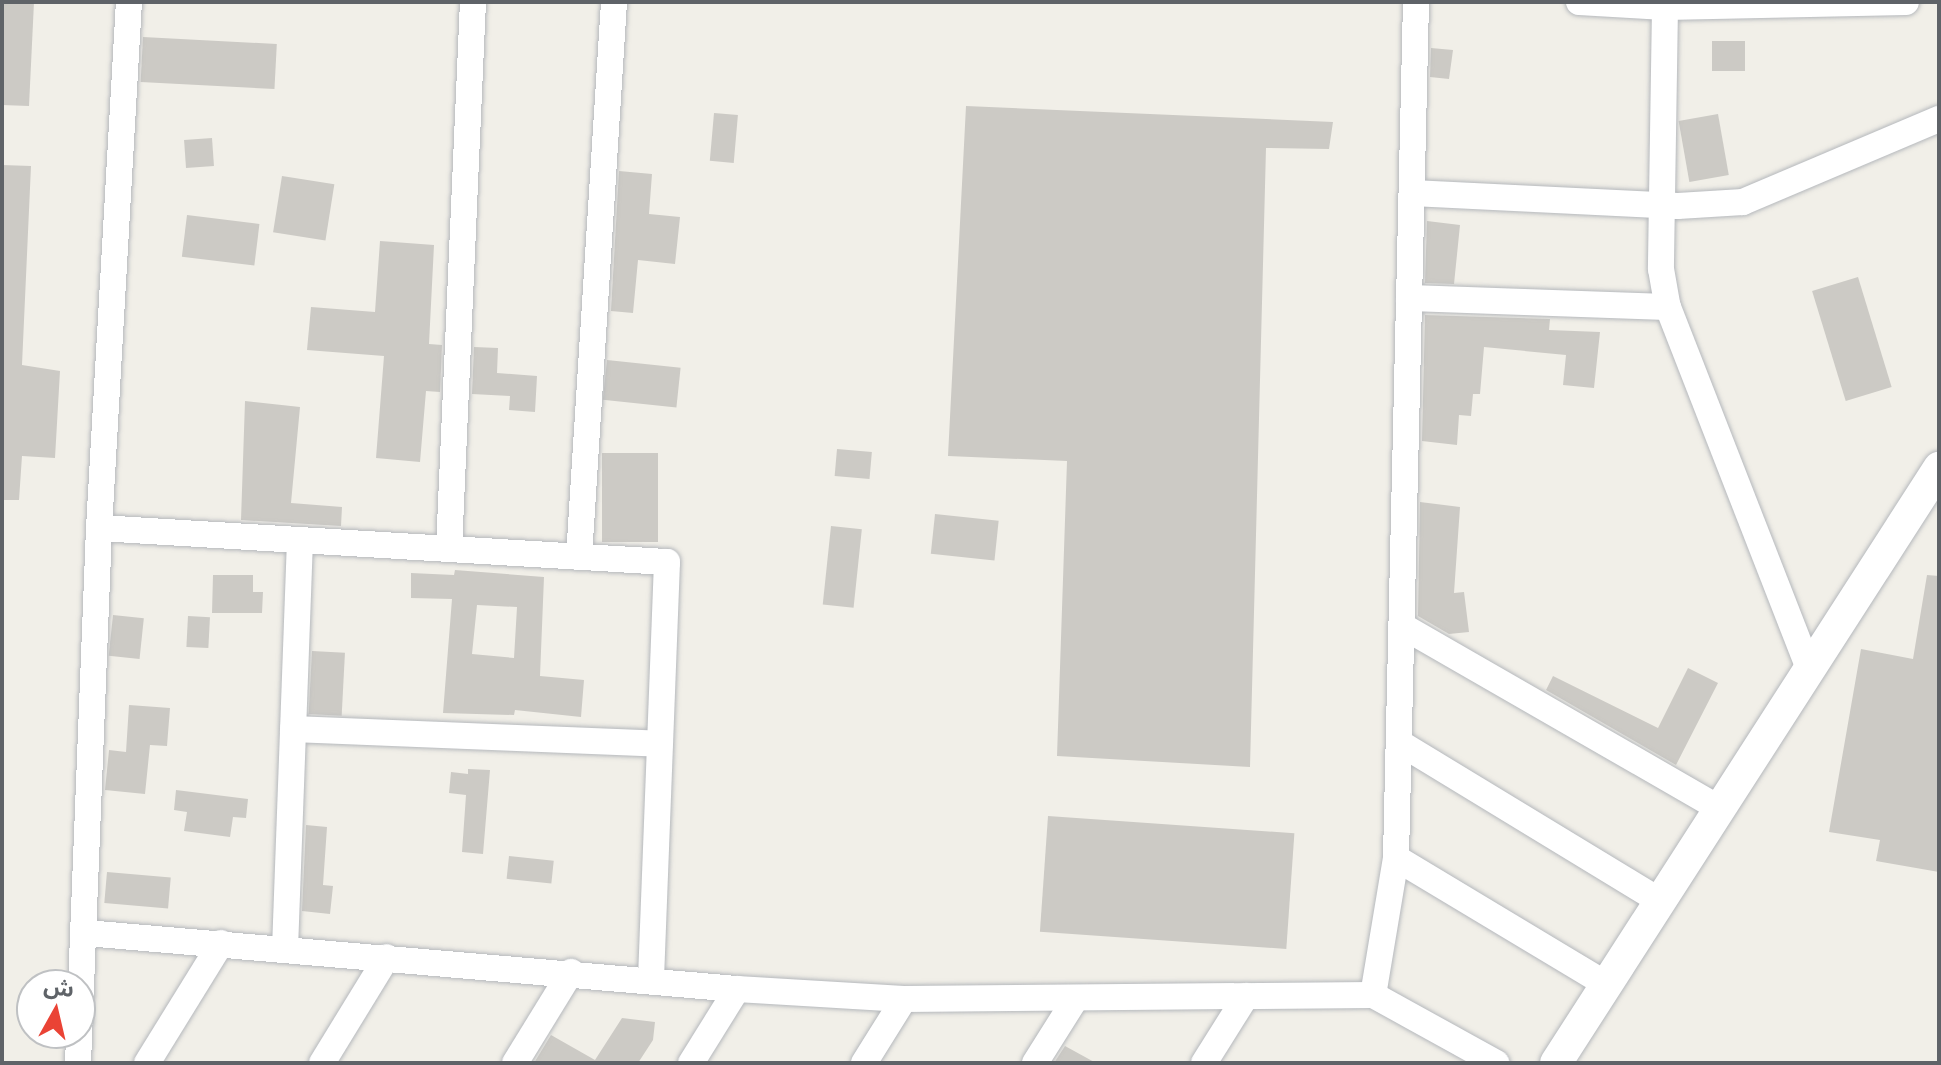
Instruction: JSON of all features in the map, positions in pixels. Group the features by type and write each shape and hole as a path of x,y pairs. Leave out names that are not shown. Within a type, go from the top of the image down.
{"street":[{"path":"78,1063 86,933 99,528 129,2"},
{"path":"449,549 473,2"},
{"path":"579,557 614,2"},
{"path":"1373,995 1396,858 1404,627 1416,2"},
{"path":"1579,2 1665,7 1906,2"},
{"path":"1665,7 1660,205 1661,269 1668,307 1809,669"},
{"path":"1412,193 1660,205 1743,202 1939,119"},
{"path":"1409,298 1668,307"},
{"path":"1556,1063 1939,468"},
{"path":"99,528 667,562 651,980"},
{"path":"285,949 300,540"},
{"path":"1404,627 1720,809"},
{"path":"293,729 660,744"},
{"path":"1400,743 1660,901"},
{"path":"1396,858 1606,984"},
{"path":"86,933 571,972 737,989 904,999 1074,1001 1373,995 1496,1063"},
{"path":"147,1063 221,943"},
{"path":"322,1063 387,957"},
{"path":"515,1063 571,972"},
{"path":"691,1063 737,989"},
{"path":"1204,1063 1246,996"},
{"path":"864,1063 904,999"},
{"path":"1035,1063 1074,1001"}],"building":[{"path":"2,2 34,2 29,106 2,105"},
{"path":"143,37 277,44 274,89 141,82"},
{"path":"1712,41 1745,41 1745,71 1712,71"},
{"path":"1431,48 1453,50 1449,79 1430,77"},
{"path":"966,106 1333,122 1329,149 1266,148 1250,767 1057,756 1067,461 948,456"},
{"path":"714,113 738,115 734,163 710,161"},
{"path":"1718,114 1729,175 1689,182 1679,121"},
{"path":"212,138 214,166 186,168 184,140"},
{"path":"2,165 31,166 22,365 60,371 55,458 22,456 19,500 2,500"},
{"path":"619,171 652,174 649,214 680,217 675,264 638,260 633,313 611,311"},
{"path":"282,176 334,184 325,241 273,232"},
{"path":"187,215 259,224 254,266 182,257"},
{"path":"1427,221 1460,225 1454,284 1425,283"},
{"path":"380,241 434,245 429,344 442,345 440,392 426,391 420,462 376,458 384,356 307,350 311,307 375,312"},
{"path":"1858,277 1892,387 1846,401 1812,291"},
{"path":"1425,315 1550,319 1549,330 1600,332 1594,388 1563,385 1566,355 1484,347 1480,394 1473,394 1471,416 1459,415 1457,445 1422,441"},
{"path":"474,347 498,348 497,373 537,376 535,412 509,410 510,396 472,394"},
{"path":"607,360 681,368 676,408 603,400"},
{"path":"245,401 300,407 291,503 342,507 341,526 241,520"},
{"path":"837,449 872,452 870,479 835,476"},
{"path":"602,453 658,453 658,542 602,542"},
{"path":"1420,502 1460,507 1454,593 1464,592 1469,632 1449,634 1418,616"},
{"path":"935,514 999,521 994,560 931,554"},
{"path":"831,526 862,529 854,608 823,605"},
{"path":"455,570 544,577 540,676 584,680 581,717 515,710 514,715 443,713 452,599 411,598 411,573 454,575","holes":["477,605 517,607 514,658 472,654"]},
{"path":"213,575 253,575 253,592 263,592 262,613 212,613"},
{"path":"1927,575 1939,576 1939,872 1876,861 1880,840 1829,832 1861,649 1913,659"},
{"path":"113,615 144,618 140,659 109,656"},
{"path":"188,616 210,617 208,648 186,647"},
{"path":"312,651 345,653 342,716 309,714"},
{"path":"1688,668 1718,683 1676,765 1546,690 1553,676 1658,728"},
{"path":"129,705 170,708 167,746 150,745 145,794 105,790 109,750 126,752"},
{"path":"468,769 490,770 483,854 462,852 466,795 449,793 451,772 468,774"},
{"path":"176,790 248,799 246,818 233,817 230,837 184,831 187,812 174,810"},
{"path":"1048,816 1294,833 1286,949 1040,932"},
{"path":"306,825 327,827 323,885 333,886 330,914 302,911"},
{"path":"509,856 554,861 551,884 507,879"},
{"path":"107,872 171,878 168,908 104,903"},
{"path":"622,1018 655,1022 653,1040 638,1063 534,1063 551,1035 595,1060"},
{"path":"1065,1046 1096,1063 1054,1063"}]}
